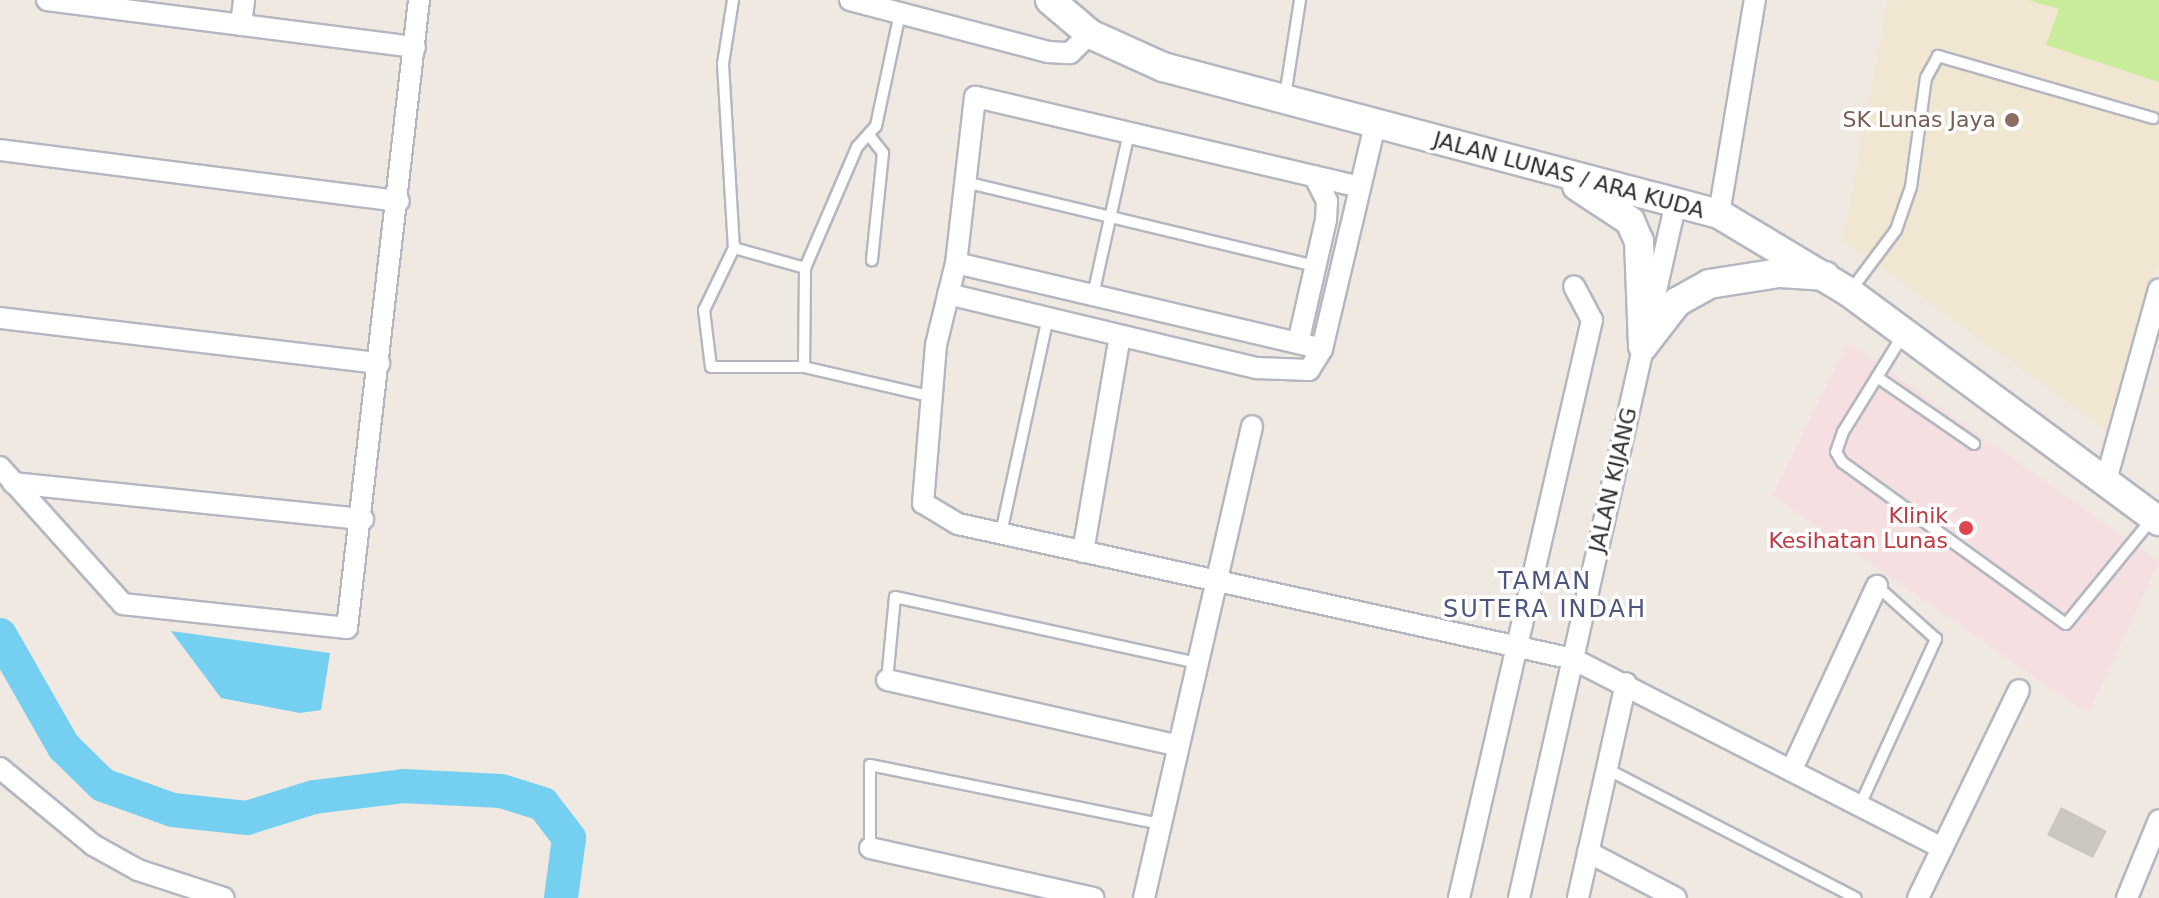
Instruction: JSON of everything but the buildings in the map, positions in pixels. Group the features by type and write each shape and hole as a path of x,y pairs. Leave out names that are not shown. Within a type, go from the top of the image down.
{"main road":[{"name":"JALAN LUNAS / ARA KUDA","path":"1050,0 1090,34 1163,67 1719,214 1849,292 2156,520"},
{"path":"1545,167 1630,221 1643,274 1643,346"},
{"path":"1643,346 1677,302 1709,284 1779,273 1826,276"}],"street":[{"path":"47,0 415,47"},
{"path":"241,25 244,0"},
{"path":"6,475 123,604 347,628 363,519 419,0"},
{"path":"850,0 1048,52 1070,53 1090,34"},
{"path":"1719,214 1755,0"},
{"path":"1360,187 975,97 956,263 930,396 923,503 958,524 1573,659 1626,683 1942,848"},
{"path":"948,294 1287,375 1309,370 1322,349 1375,124"},
{"path":"0,150 399,201"},
{"path":"1298,343 1327,201 1314,176"},
{"name":"JALAN KIJANG","path":"1519,898 1676,202"},
{"path":"956,263 1322,349"},
{"path":"1459,898 1592,320 1574,286"},
{"path":"2105,484 2159,289"},
{"path":"0,318 379,363"},
{"path":"1083,552 1120,336"},
{"path":"1144,898 1252,426"},
{"path":"6,475 363,519"},
{"path":"1792,769 1877,586"},
{"path":"887,680 1179,746"},
{"path":"1578,898 1626,683"},
{"path":"1918,898 2019,690"},
{"path":"0,768 93,845 138,870 224,898"},
{"path":"2127,898 2150,868 2159,820"},
{"path":"870,848 1093,898"},
{"path":"1588,852 1676,898"}],"lane":[{"path":"733,0 723,64 734,248 704,310 711,367 804,367 930,396"},
{"path":"1284,101 1300,0"},
{"path":"804,367 805,268 869,135 900,13"},
{"path":"1849,292 1896,230 1911,187 1926,78 1938,56 2153,118"},
{"path":"1093,295 1129,133"},
{"path":"869,135 883,153 872,260"},
{"path":"965,182 1316,266"},
{"path":"734,248 805,268"},
{"path":"1001,533 1048,318"},
{"path":"1904,332 1843,432 1836,452 1842,462 2066,624 2156,520"},
{"path":"1877,377 1974,444"},
{"path":"1860,805 1936,639 1877,586"},
{"path":"887,680 895,597 1198,663"},
{"path":"870,848 870,765 1161,824"},
{"path":"1607,769 1856,898"}],"shaded area":[{"name":"SK Lunas Jaya","path":"1888,0 2159,0 2159,263 2109,432 1843,240"},
{"name":"Klinik Kesihatan Lunas","path":"1849,343 2159,562 2088,714 1772,495"}],"green space":[{"path":"2028,0 2159,0 2159,82 2046,45 2059,9"}],"water":[{"path":"171,631 330,653 321,710 300,713 221,698"}],"waterway":[{"path":"0,635 64,747 103,785 173,810 247,818 314,797 403,786 501,791 543,804 569,838 561,898"}],"place":[{"name":"SK Lunas Jaya","path":"2012,120"},
{"name":"Klinik Kesihatan Lunas","path":"1966,528"}],"district":[{"name":"TAMAN SUTERA INDAH","path":"1545,596"}]}
